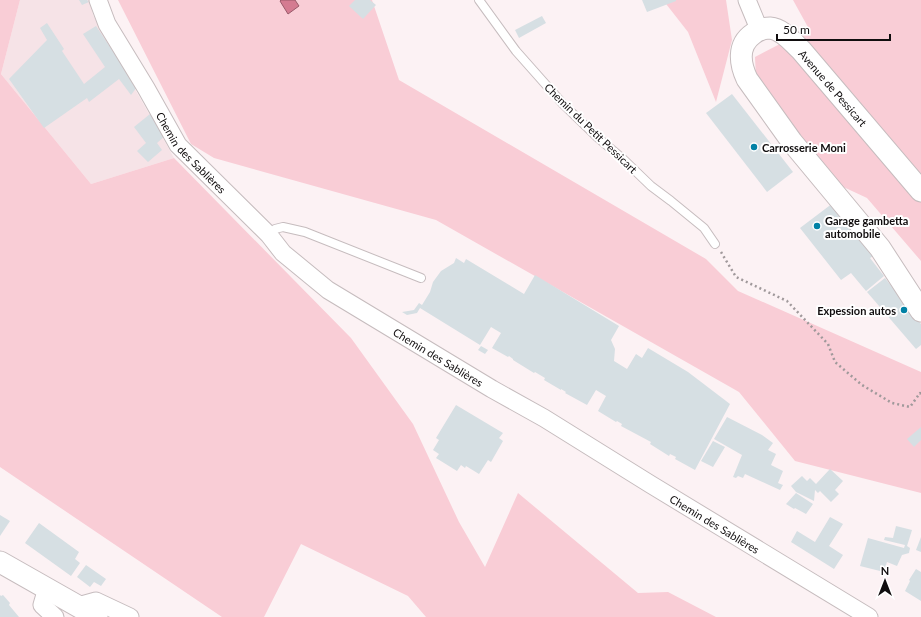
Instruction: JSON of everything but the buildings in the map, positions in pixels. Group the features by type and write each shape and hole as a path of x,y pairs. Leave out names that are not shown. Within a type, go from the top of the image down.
{"street":[{"name":"Chemin des Sablières","path":"98,0 107,24 146,88 178,145 269,235 283,253 328,290 492,389 544,418 868,617"},
{"path":"747,0 759,29 744,43 741,51 742,70 747,79 792,142 880,248 921,311"},
{"name":"Avenue de Pessicart","path":"759,29 771,28 783,33 801,50 921,191"},
{"path":"0,562 43,603 55,617"},
{"path":"43,603 78,606 96,601 130,617"},
{"path":"78,606 97,617"}],"lane":[{"name":"Chemin du Petit Pessicart","path":"479,0 516,51 563,104 651,186 704,228 715,244"},
{"path":"269,235 275,229 283,227 305,232 421,278"}],"path":[{"path":"715,244 736,278 787,301 828,344 835,362 862,385 892,403 910,407 920,393 921,394"}],"shaded area":[{"path":"0,0 20,0 1,74 91,184 174,158 351,338 413,424 459,522 485,567 518,493 638,593 668,592 716,617 426,617 408,596 301,544 264,617 222,617 0,467"},
{"path":"20,0 90,0 93,15 174,158 91,184 1,74"},
{"path":"118,0 372,0 399,80 706,259 738,291 921,372 921,493 795,461 739,392 436,220 214,158 191,144"},
{"path":"295,0 299,6 288,14 280,1"},
{"path":"663,0 726,0 732,40 716,102 688,32"},
{"path":"793,0 921,0 921,261 867,198 837,184 756,78 755,57 809,29"}],"place":[{"name":"Carrosserie Moni","path":"754,147"},
{"name":"Garage gambetta automobile","path":"817,226"},
{"name":"Expession autos","path":"904,310"}]}
